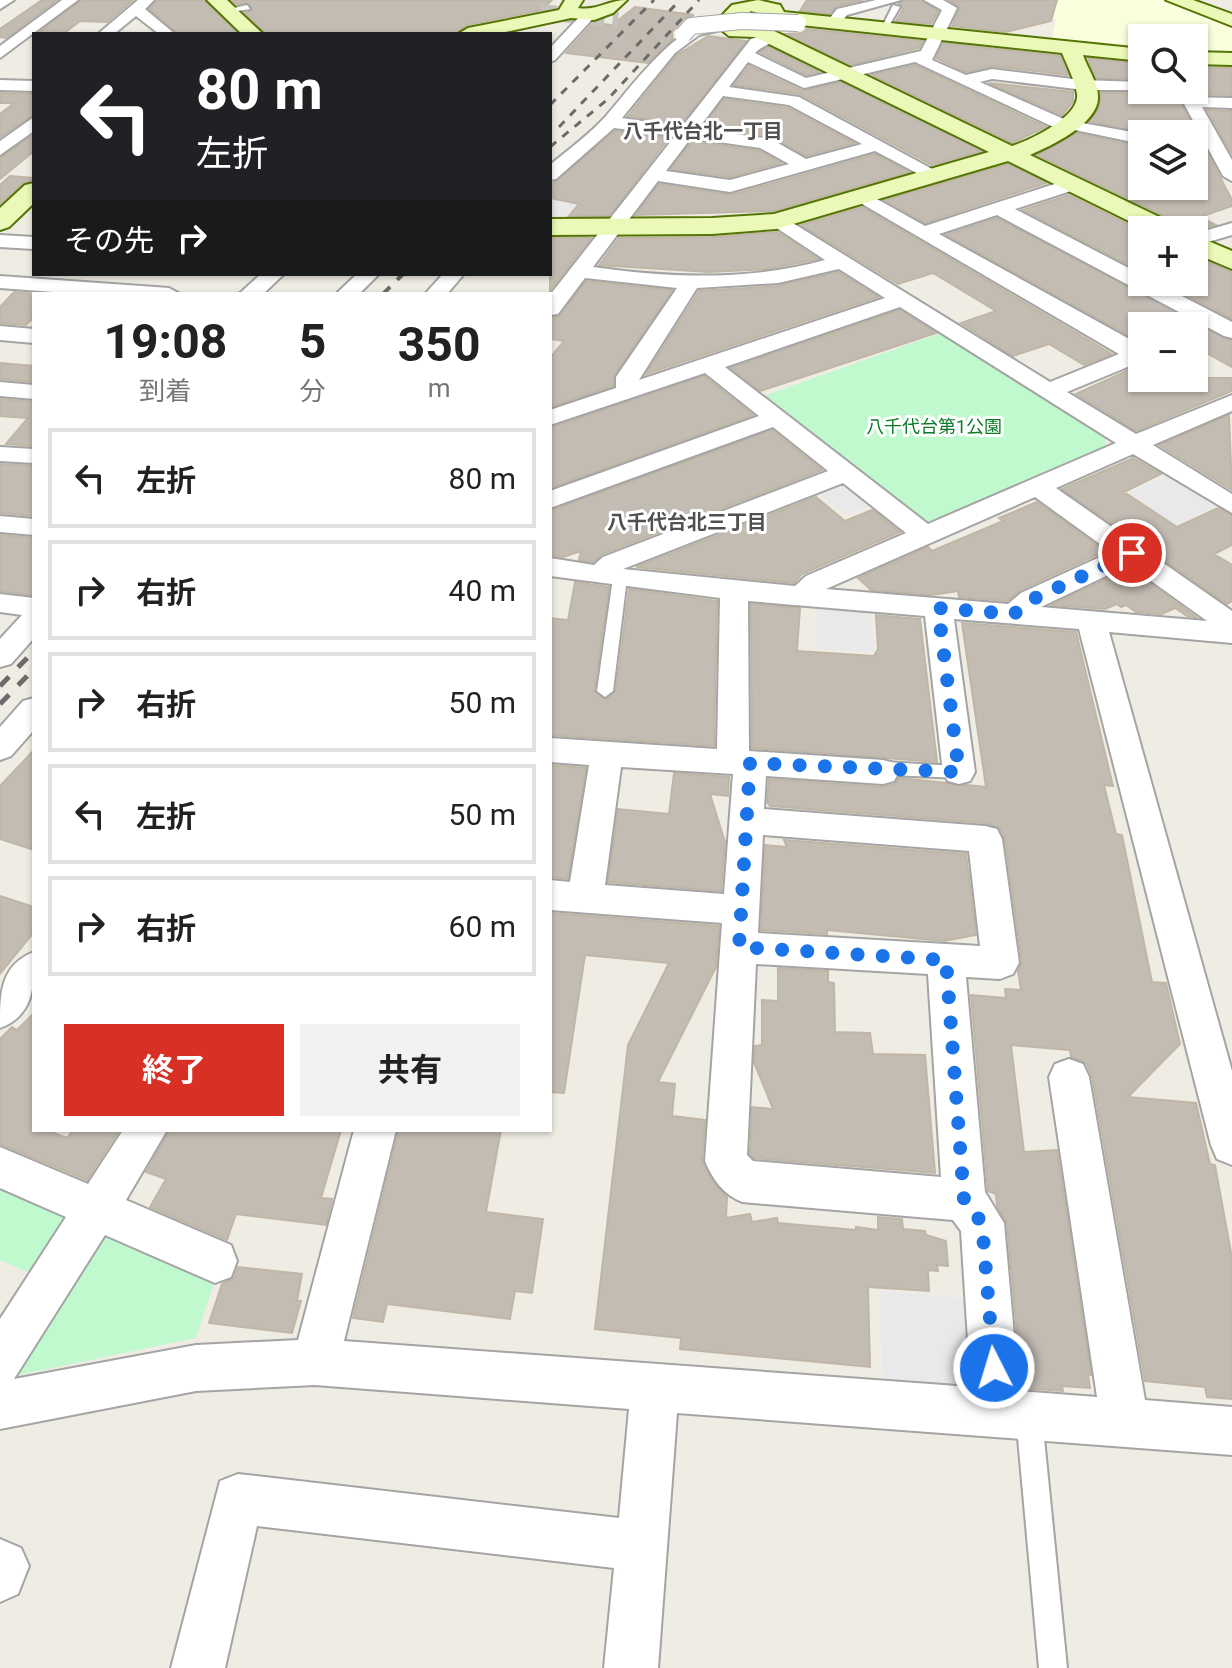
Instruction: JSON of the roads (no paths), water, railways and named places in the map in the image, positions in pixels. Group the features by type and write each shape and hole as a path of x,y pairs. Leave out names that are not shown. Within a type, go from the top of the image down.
{"street":[{"path":"0,5 7,0"},
{"path":"479,32 577,6 605,12 618,0"},
{"path":"552,306 613,228 628,202 793,0"},
{"path":"931,0 950,8 937,45 923,62 1070,126 1128,136"},
{"path":"1175,0 1229,16"},
{"path":"0,56 46,17 69,3"},
{"path":"725,27 724,22 742,3 846,73 1138,216"},
{"path":"833,23 842,12 895,3"},
{"path":"558,52 577,34 577,6"},
{"path":"108,32 139,9 168,32"},
{"path":"230,9 251,32"},
{"path":"683,35 691,26 717,23 833,23 883,29 937,45"},
{"path":"552,173 610,122 670,50 695,31 725,27 736,32 775,23"},
{"path":"854,25 850,37 870,47 896,50 937,45 1016,46 1128,54"},
{"path":"746,55 804,83 937,45"},
{"path":"552,227 712,226 776,221 1039,144 1070,126 1086,106 1084,84 1071,50"},
{"path":"0,56 23,59"},
{"path":"1208,58 1232,59"},
{"path":"965,81 992,74 1128,86"},
{"path":"0,85 32,86"},
{"path":"720,91 793,101 936,176"},
{"path":"1232,103 1191,102 1232,176"},
{"path":"610,122 765,143 803,165"},
{"path":"0,132 29,130"},
{"path":"0,150 29,130"},
{"path":"1208,142 1232,142"},
{"path":"657,170 730,186 878,145"},
{"path":"923,233 1073,184"},
{"path":"0,222 32,192"},
{"path":"861,198 1128,347"},
{"path":"998,208 1225,327"},
{"path":"776,221 1232,505"},
{"path":"1208,237 1232,229"},
{"path":"0,241 32,243"},
{"path":"1208,248 1232,261"},
{"path":"580,271 638,280 769,278 842,262"},
{"path":"252,292 272,276"},
{"path":"349,292 367,276"},
{"path":"438,292 452,276"},
{"path":"627,394 628,377 688,286 687,280"},
{"path":"0,282 146,292"},
{"path":"552,417 901,300"},
{"path":"0,333 32,336"},
{"path":"1048,391 1128,359"},
{"path":"710,366 924,534"},
{"path":"0,389 32,392"},
{"path":"802,596 816,582 1133,443 1229,405"},
{"path":"552,499 776,418"},
{"path":"0,454 32,456"},
{"path":"610,576 613,563 845,473"},
{"path":"1036,486 1232,625"},
{"path":"0,524 32,527"},
{"path":"1014,614 1031,600 1132,553"},
{"path":"552,567 734,590 1232,633"},
{"path":"734,590 746,821 726,1161 742,1181 964,1200"},
{"path":"0,603 32,607"},
{"path":"938,608 959,772"},
{"path":"1091,621 1222,1074 1232,1145"},
{"path":"0,657 32,622"},
{"path":"0,748 32,711"},
{"path":"552,750 883,772"},
{"path":"585,898 607,754"},
{"path":"552,895 585,898 740,929 946,960 1000,963 985,839 746,821"},
{"path":"946,960 964,1200 982,1223 1016,1415"},
{"path":"0,1011 32,971"},
{"path":"1069,1077 1125,1423"},
{"path":"0,1361 145,1132"},
{"path":"315,1362 374,1132"},
{"path":"0,1167 215,1261"},
{"path":"0,1405 196,1368 315,1362 1232,1431"},
{"path":"631,1668 655,1387"},
{"path":"198,1668 238,1499 642,1546"},
{"path":"0,1565 3,1566 0,1576"}],"lane":[{"path":"883,29 895,3"},
{"path":"605,691 610,576"},
{"path":"883,772 882,768 959,772"},
{"path":"1016,1415 1031,1438 1053,1668"}],"tunnel":[{"path":"541,12 618,20"}],"railway":[{"path":"552,103 654,0"},
{"path":"559,127 680,0"},
{"path":"552,145 608,99 699,0"},
{"path":"385,292 401,276"},
{"path":"0,686 32,653"},
{"path":"0,704 32,671"}],"district":[{"name":"八千代台北一丁目","path":"703,131"},
{"name":"八千代台北三丁目","path":"687,522"}],"park label":[{"name":"八千代台第1公園","path":"934,427"}]}
